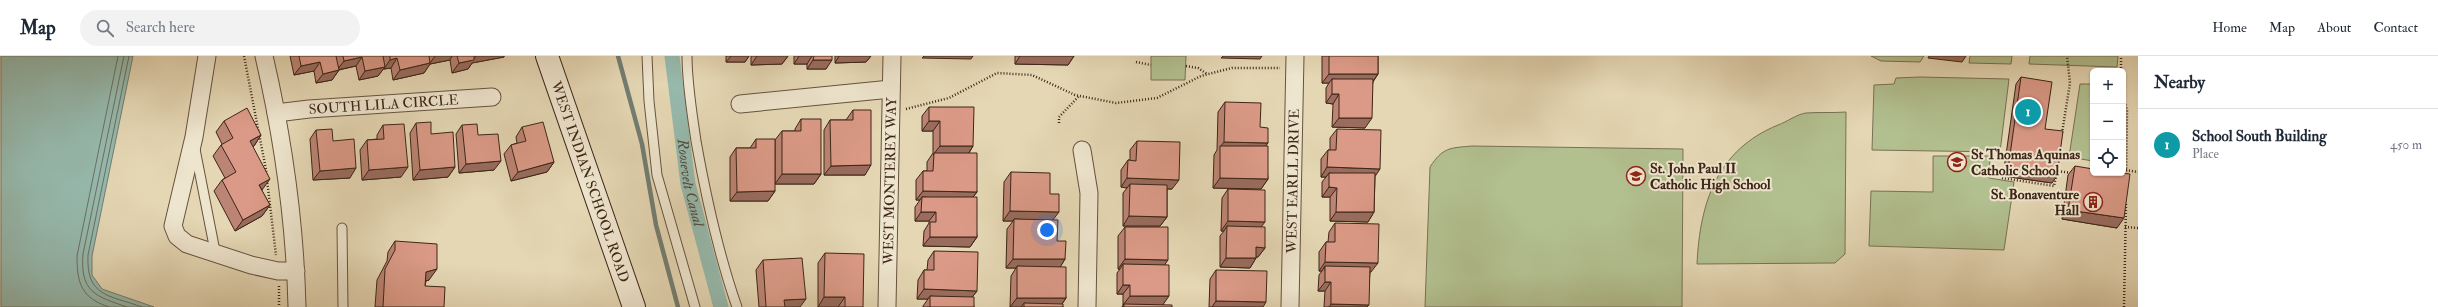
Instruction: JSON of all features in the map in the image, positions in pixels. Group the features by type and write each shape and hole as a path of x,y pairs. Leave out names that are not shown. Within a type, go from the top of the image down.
{"main road":[{"name":"WEST INDIAN SCHOOL ROAD","path":"546,56 634,307"}],"street":[{"path":"207,56 194,137 173,226 177,236 187,244 251,265 278,271 296,271"},
{"path":"264,56 276,113 288,191 296,271 296,307"},
{"name":"WEST MONTEREY WAY","path":"887,307 892,56"},
{"name":"WEST EARLL DRIVE","path":"1290,307 1295,56"},
{"path":"740,104 891,88"},
{"name":"SOUTH LILA CIRCLE","path":"276,113 309,109 492,98"},
{"path":"1082,150 1089,193 1087,307"}],"lane":[{"path":"647,56 649,101 657,175 695,307"},
{"path":"687,56 692,112 703,180 715,231 737,307"},
{"path":"194,137 215,252"},
{"path":"342,228 342,307"}],"path":[{"path":"244,56 265,162 278,271 279,307"},
{"path":"2062,134 2070,83 2067,56"},
{"path":"2121,56 2121,68"},
{"path":"1136,62 1151,65"},
{"path":"1186,66 1198,68 1207,74"},
{"path":"904,109 938,102 997,73 1009,72 1032,75 1079,96 1116,103 1158,98 1207,74 1232,68 1280,68"},
{"path":"1059,123 1059,117 1079,96"},
{"path":"2125,104 2127,110 2126,170 2138,172"},
{"path":"2002,178 2054,186 2058,164"},
{"path":"2056,171 2080,175"},
{"path":"2126,176 2126,182"},
{"path":"2124,307 2126,197"},
{"path":"2125,227 2138,228"}],"green space":[{"path":"1151,56 1186,56 1185,80 1151,80"},
{"path":"1871,56 1924,56 1920,62 1881,61"},
{"path":"1970,56 2012,56 2011,64 1969,63"},
{"path":"2030,56 2118,56 2117,67 2029,64"},
{"path":"1920,77 2009,79 2000,152 1872,150 1874,85 1894,84 1896,78"},
{"path":"2080,84 2090,84 2090,160 2069,157"},
{"path":"1846,112 1845,254 1835,263 1697,264 1702,220 1708,199 1726,164 1740,149 1757,136 1799,115 1806,113"},
{"path":"1472,146 1683,149 1682,307 1425,307 1430,167 1443,152 1452,148"},
{"path":"1933,156 1990,156 1989,178 2014,182 2004,250 1869,246 1871,191 1933,192"}],"water":[{"path":"1,56 133,56 92,256 92,275 102,289 154,307 1,307"}],"building":[{"path":"299,56 336,56 339,70 323,74 320,62 301,66"},
{"path":"343,56 383,56 385,67 365,71 362,57 344,61"},
{"path":"390,56 429,56 430,63 400,70 397,58 390,60"},
{"path":"457,56 474,56 474,60 459,63"},
{"path":"814,56 832,56 832,60 813,60"},
{"path":"1329,56 1378,56 1378,74 1329,74"},
{"path":"2021,77 2052,82 2045,129 2063,131 2057,176 2008,169"},
{"path":"1332,79 1373,79 1372,118 1339,118 1339,94 1332,94"},
{"path":"1225,102 1261,103 1260,127 1268,128 1268,143 1224,142"},
{"path":"929,107 974,107 973,146 940,146 940,121 929,121"},
{"path":"247,108 261,135 250,141 270,179 259,185 270,205 243,220 222,180 236,172 221,145 233,138 224,121"},
{"path":"853,110 871,110 871,165 831,166 830,120 853,120"},
{"path":"801,119 821,119 821,174 782,174 782,131 801,131"},
{"path":"431,122 431,134 453,132 455,167 420,170 416,123"},
{"path":"543,122 554,162 518,172 511,145 526,141 522,127"},
{"path":"404,124 408,167 369,170 367,140 384,139 383,125"},
{"path":"477,124 478,135 498,134 501,161 466,164 462,125"},
{"path":"332,129 333,141 354,139 356,168 320,171 316,130"},
{"path":"1337,129 1381,130 1380,169 1327,167 1328,150 1336,150"},
{"path":"756,139 775,139 775,191 737,192 736,148 756,148"},
{"path":"1137,141 1180,142 1179,180 1127,178 1128,160 1136,161"},
{"path":"1220,146 1268,146 1268,179 1220,178"},
{"path":"934,153 977,153 977,192 923,191 923,171 933,171"},
{"name":"St. Bonaventure Hall","path":"2075,166 2090,168 2090,176 2126,176 2126,174 2130,174 2124,218 2068,210"},
{"path":"1011,172 1050,173 1050,194 1059,194 1059,212 1010,211"},
{"path":"1329,173 1375,173 1374,212 1336,212 1337,188 1329,187"},
{"path":"1130,184 1167,185 1167,217 1129,216"},
{"path":"1228,189 1265,190 1265,222 1228,221"},
{"path":"922,197 977,197 977,237 930,237 930,222 936,222 936,212 921,212"},
{"path":"1014,219 1058,220 1057,241 1066,241 1065,259 1013,259"},
{"path":"1335,223 1379,224 1378,263 1325,262 1326,242 1335,242"},
{"path":"1227,226 1265,227 1265,248 1256,247 1256,258 1226,258"},
{"path":"1125,227 1168,227 1168,260 1125,259"},
{"path":"395,241 437,244 437,269 426,272 425,286 445,287 444,307 383,307 385,269 395,250"},
{"path":"934,251 978,252 977,291 924,289 924,270 934,270"},
{"path":"825,253 864,254 863,307 845,307 845,297 824,297"},
{"path":"802,258 806,299 784,300 785,307 766,307 763,260"},
{"path":"1123,264 1169,265 1169,296 1130,296 1130,285 1123,285"},
{"path":"1017,266 1066,267 1066,298 1017,298"},
{"path":"1325,266 1370,267 1369,305 1331,304 1331,282 1325,282"},
{"path":"1216,270 1267,271 1266,302 1216,301"},
{"path":"930,296 974,297 974,307 930,307"},
{"path":"1024,303 1063,304 1063,307 1024,307"},
{"path":"1124,304 1172,305 1172,307 1124,307"}],"waterway":[{"path":"618,56 642,144 656,225 678,307"},
{"name":"Roosevelt Canal","path":"672,56 688,184 721,307"}],"place":[{"name":"School South Building","path":"2028,112"},
{"name":"St Thomas Aquinas Catholic School","path":"1957,162"},
{"name":"St. John Paul II Catholic High School","path":"1636,176"},
{"name":"St. Bonaventure Hall","path":"2093,202"}]}
